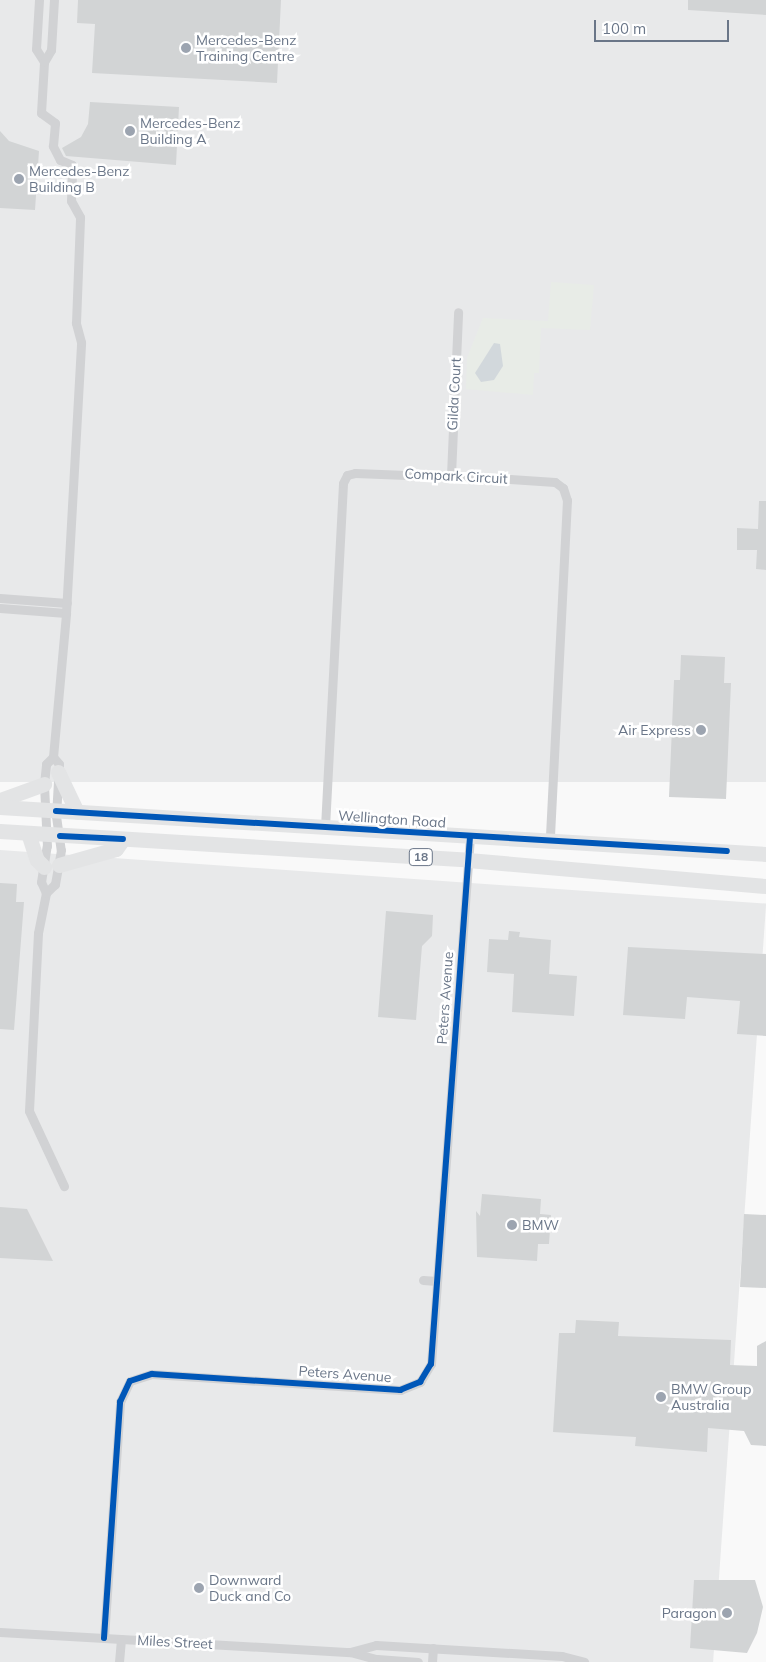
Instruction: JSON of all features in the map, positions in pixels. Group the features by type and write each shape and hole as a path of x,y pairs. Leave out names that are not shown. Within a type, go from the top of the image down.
{"highway":[{"path":"56,764 77,812"},
{"path":"0,800 44,784"},
{"name":"Wellington Road","path":"0,807 766,854"},
{"name":"18","path":"0,831 468,860 766,886"},
{"path":"28,833 37,860 52,866 116,849 122,839"}],"street":[{"path":"39,0 36,49 44,62"},
{"path":"54,0 51,50 44,62 42,113 55,123 53,146 60,160 72,165 71,201 80,217 76,323 81,342 67,603 56,764 50,810 54,835 52,866 41,882 46,893 35,970 29,1111 64,1186"},
{"name":"Gilda Court","path":"451,475 458,312"},
{"name":"Compark Circuit","path":"325,828 343,483 347,475 355,473 451,475 554,482 563,488 567,500 550,841"},
{"path":"0,598 67,603"},
{"path":"0,608 66,613"},
{"path":"46,893 55,884 52,866 54,835 44,784 46,764 56,764"},
{"name":"Peters Avenue","path":"104,1638 120,1402 130,1381 152,1374 410,1388 420,1382 431,1364 470,837"},
{"path":"424,1280 437,1281"},
{"name":"Miles Street","path":"0,1632 350,1652 377,1660 418,1662"},
{"path":"119,1662 121,1639"},
{"name":"Miles Street","path":"350,1652 376,1645 433,1648 500,1657 562,1659 584,1662"},
{"path":"432,1662 433,1648"}],"shaded area":[{"path":"0,0 766,0 766,782 0,782"},
{"path":"551,282 594,285 590,330 541,328 539,373 534,373 533,395 466,389 467,358 483,318 548,321"},
{"path":"494,343 500,344 503,366 494,380 481,382 475,373"},
{"path":"0,850 766,904 713,1662 0,1662"}],"building":[{"name":"Mercedes-Benz Training Centre","path":"78,0 281,0 277,83 92,73 95,24 77,23"},
{"path":"688,0 766,0 766,15 688,10"},
{"name":"Mercedes-Benz Building A","path":"90,102 179,107 176,165 66,156 62,148 81,137 88,124"},
{"name":"Mercedes-Benz Building B","path":"0,131 9,141 39,151 35,210 0,208"},
{"path":"759,501 766,501 766,570 756,569 757,550 737,550 737,528 758,529"},
{"name":"Air Express","path":"681,655 725,657 724,683 731,683 726,799 669,797 674,680 680,680"},
{"path":"0,883 17,884 16,902 24,902 14,1030 0,1029"},
{"path":"386,911 433,915 432,936 422,946 416,1020 378,1017"},
{"path":"509,931 520,932 519,937 551,940 549,974 577,976 574,1016 512,1012 514,974 487,972 489,939 508,940"},
{"path":"628,947 766,954 766,1036 737,1034 740,1001 687,997 685,1019 623,1015"},
{"name":"BMW","path":"482,1194 541,1199 540,1214 551,1215 549,1244 538,1244 537,1261 477,1257 476,1211 480,1216"},
{"path":"0,1207 27,1209 53,1261 0,1258"},
{"path":"744,1214 766,1215 766,1288 740,1287"},
{"name":"BMW Group Australia","path":"576,1320 619,1322 618,1336 731,1340 730,1365 757,1366 757,1346 766,1341 766,1446 751,1445 744,1431 708,1428 707,1452 635,1446 636,1437 553,1432 559,1333 575,1333"},
{"name":"Paragon","path":"694,1580 755,1580 763,1607 757,1633 747,1653 690,1648"}],"cycle path":[{"path":"56,811 727,851"},
{"path":"60,836 123,839"},
{"path":"104,1638 120,1402 130,1381 152,1374 400,1390 420,1382 431,1364 470,837"}],"place":[{"name":"Mercedes-Benz Training Centre","path":"186,48"},
{"name":"Mercedes-Benz Building A","path":"130,131"},
{"name":"Mercedes-Benz Building B","path":"19,179"},
{"name":"Air Express","path":"701,730"},
{"name":"BMW","path":"512,1225"},
{"name":"BMW Group Australia","path":"661,1397"},
{"name":"Downward Duck and Co","path":"199,1588"},
{"name":"Paragon","path":"727,1613"}]}
